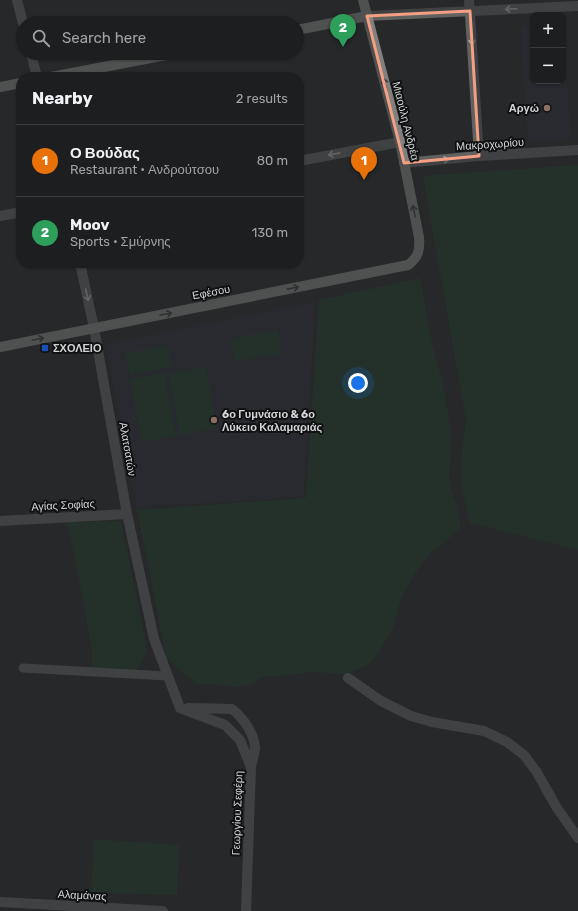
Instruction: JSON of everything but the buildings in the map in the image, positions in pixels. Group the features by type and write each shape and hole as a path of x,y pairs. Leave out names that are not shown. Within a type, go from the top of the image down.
{"street":[{"path":"18,0 21,16"},
{"name":"Μιαούλη Ανδρέα","path":"363,0 400,142 419,237 420,249"},
{"path":"469,0 479,156"},
{"path":"304,29 367,16 578,6"},
{"path":"33,60 36,72"},
{"path":"77,72 140,60"},
{"path":"0,87 16,84"},
{"path":"304,160 400,142"},
{"name":"Μακροχωρίου","path":"404,164 479,156 578,150"},
{"path":"0,216 16,213"},
{"name":"Εφέσου","path":"0,347 408,265 416,257 420,249"},
{"name":"Αλατσατών","path":"81,268 94,328 127,514 154,639 167,676"},
{"name":"Αγίας Σοφίας","path":"0,521 127,514"},
{"path":"167,676 180,708 232,709 244,719 255,748 251,767"},
{"path":"348,678 381,701 411,716 432,722 484,731 506,742 524,755 536,771 557,808 578,838"},
{"name":"Γεωργίου Σεφέρη","path":"180,708 225,725 240,740 251,767 246,911"},
{"path":"2,902 10,911"},
{"name":"Αλαμάνας","path":"2,902 78,909 163,911"}],"lane":[{"path":"24,668 167,676"}],"highlighted area":[{"path":"470,11 479,156 404,163 367,16"}],"shaded area":[{"name":"Αργώ","path":"530,25 530,84 566,84 566,66 571,139 528,142 521,26"},
{"name":"6ο Γυμνάσιο & 6ο Λύκειο Καλαμαριάς","path":"315,302 303,497 136,507 106,344"}],"green space":[{"path":"578,165 578,550 470,523 461,485 462,452 466,419 423,176"},
{"path":"420,278 432,344 443,384 450,426 451,443 449,481 457,506 461,527 427,556 414,575 401,599 393,627 379,652 366,666 346,674 313,672 264,677 251,684 235,687 214,684 197,684 166,657 137,510 306,498 319,300"},
{"path":"277,330 282,353 235,362 231,339"},
{"path":"167,345 172,366 130,375 125,354"},
{"path":"206,367 217,428 180,435 169,374"},
{"path":"164,373 176,436 142,442 130,379"},
{"path":"121,521 147,650 142,662 135,671 92,667 92,650 67,522"},
{"path":"94,839 179,845 177,895 91,893"}],"place":[{"name":"Moov","path":"343,47"},
{"name":"Αργώ","path":"547,108"},
{"name":"Ο Βούδας","path":"364,180"},
{"name":"ΣΧΟΛΕΙΟ","path":"45,348"},
{"name":"6ο Γυμνάσιο & 6ο Λύκειο Καλαμαριάς","path":"214,420"}]}
